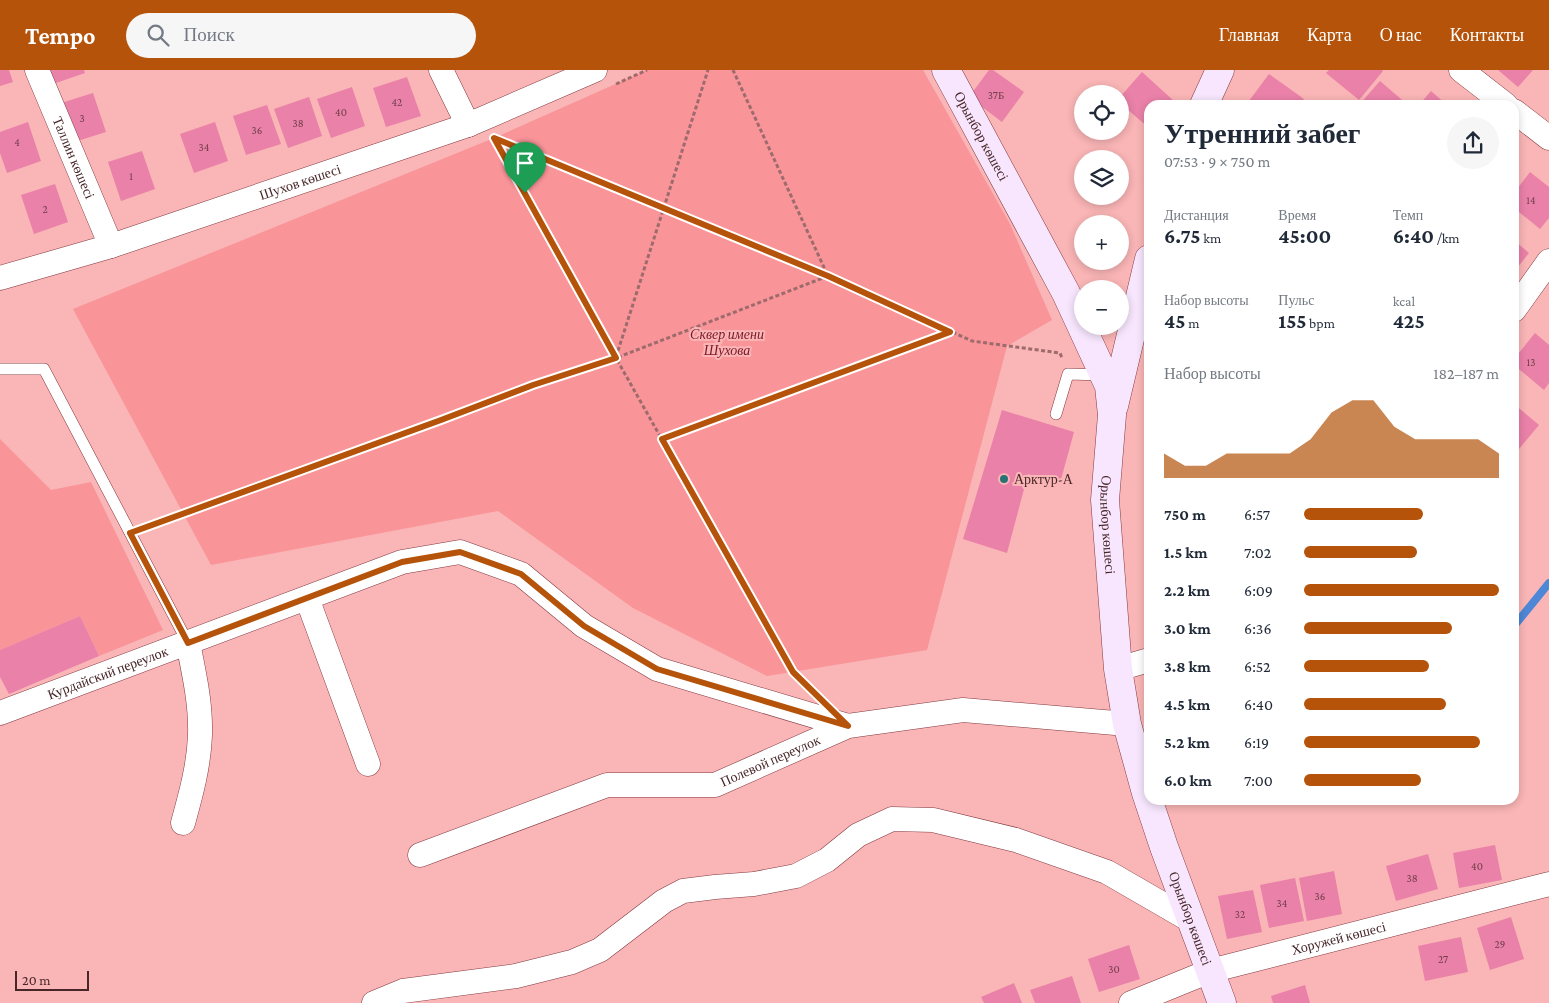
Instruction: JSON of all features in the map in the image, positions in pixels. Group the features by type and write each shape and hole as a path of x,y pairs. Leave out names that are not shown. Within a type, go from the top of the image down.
{"main road":[{"name":"Орынбор көшесі","path":"946,70 1066,293 1108,386 1112,415 1105,500 1118,668 1127,724 1144,784"},
{"path":"1206,100 1220,70"},
{"path":"1112,415 1144,280"},
{"name":"Орынбор көшесі","path":"1150,805 1190,920 1222,1003"}],"street":[{"name":"Таллин көшесі","path":"37,70 111,246"},
{"path":"441,70 468,125"},
{"name":"Шухов көшесі","path":"0,278 111,246 468,125 595,70"},
{"path":"1461,70 1500,100"},
{"path":"1519,115 1549,138"},
{"path":"1519,303 1549,261"},
{"name":"Курдайский переулок","path":"0,713 402,562 460,552 521,574 584,626 657,669 848,726"},
{"path":"307,598 368,764"},
{"path":"182,823 194,787 200,735 198,694 188,643"},
{"path":"1118,668 1144,661"},
{"name":"Полевой переулок","path":"420,855 607,785 715,785 848,726 963,710 1127,724"},
{"path":"374,1003 403,991 516,976 572,962 600,950 664,901 683,891 754,884 796,876 827,860 858,835 892,819 933,820 1016,840 1107,872 1190,920"},
{"name":"Хоружей көшесі","path":"1131,1003 1210,971 1549,884"}],"lane":[{"path":"0,369 44,369 188,643"},
{"path":"1056,414 1068,374 1103,376"}],"path":[{"path":"616,358 708,70"},
{"path":"733,70 828,276"},
{"path":"814,692 793,672 494,138 828,276 972,341 1060,353 1068,374"},
{"path":"130,533 533,385 616,358 828,276"},
{"path":"662,439 950,332"}],"green space":[{"name":"Сквер имени Шухова","path":"647,70 923,70 1010,224 1052,320 1007,346 927,650 767,676 633,608 498,511 211,565 73,309 494,138"},
{"path":"0,439 51,490 91,482 163,630 99,656 80,616 0,650"}],"building":[{"path":"0,70 9,70 13,82 0,86"},
{"path":"45,70 84,70 85,73 50,85"},
{"path":"989,70 993,70 1024,92 1002,122 969,97"},
{"path":"1329,70 1383,71 1359,100 1326,73"},
{"path":"1498,70 1533,70 1518,87"},
{"path":"1142,72 1173,100 1144,100 1144,124 1129,111 1129,87"},
{"path":"1269,74 1304,99 1303,100 1250,100"},
{"path":"407,77 421,116 386,127 373,88"},
{"path":"1380,81 1402,100 1363,100"},
{"path":"352,87 365,126 331,138 317,99"},
{"path":"1431,91 1441,100 1423,100"},
{"path":"93,93 106,132 71,143 58,104"},
{"path":"309,97 322,136 288,148 274,109"},
{"path":"267,105 281,144 246,155 233,116"},
{"path":"28,122 41,161 7,173 0,153 0,132"},
{"path":"215,122 228,161 194,173 180,134"},
{"path":"142,151 155,189 121,201 108,162"},
{"path":"1530,172 1549,187 1549,218 1540,229 1519,212 1519,186"},
{"path":"55,184 68,222 34,234 21,195"},
{"path":"1519,244 1529,253 1519,266"},
{"path":"1535,333 1549,345 1549,383 1544,390 1519,369 1519,353"},
{"path":"1519,408 1539,425 1519,449"},
{"name":"Арктур-А","path":"1002,410 1074,432 1060,483 1028,474 1007,553 963,539"},
{"path":"80,616 99,656 9,694 0,677 0,650"},
{"path":"1495,845 1502,880 1459,888 1453,853"},
{"path":"1428,854 1438,889 1396,901 1386,866"},
{"path":"1334,871 1342,914 1307,921 1299,878"},
{"path":"1295,878 1304,921 1269,928 1260,885"},
{"path":"1253,890 1262,932 1227,939 1218,896"},
{"path":"1511,917 1524,959 1490,970 1477,928"},
{"path":"1461,937 1468,972 1425,981 1418,946"},
{"path":"1129,945 1140,979 1099,992 1088,959"},
{"path":"1072,976 1081,1003 1035,1003 1030,990"},
{"path":"1014,983 1022,1003 984,1003 981,997"},
{"path":"1305,985 1310,1003 1273,1003 1271,996"}],"waterway":[{"path":"1519,620 1549,583"}],"place":[{"name":"Арктур-А","path":"1004,479"}],"route":[{"path":"494,138 828,276 950,332 662,439 793,672 848,726 657,669 584,626 521,574 460,552 402,562 188,643 130,533 533,385 616,358 525,193 494,138"}]}
